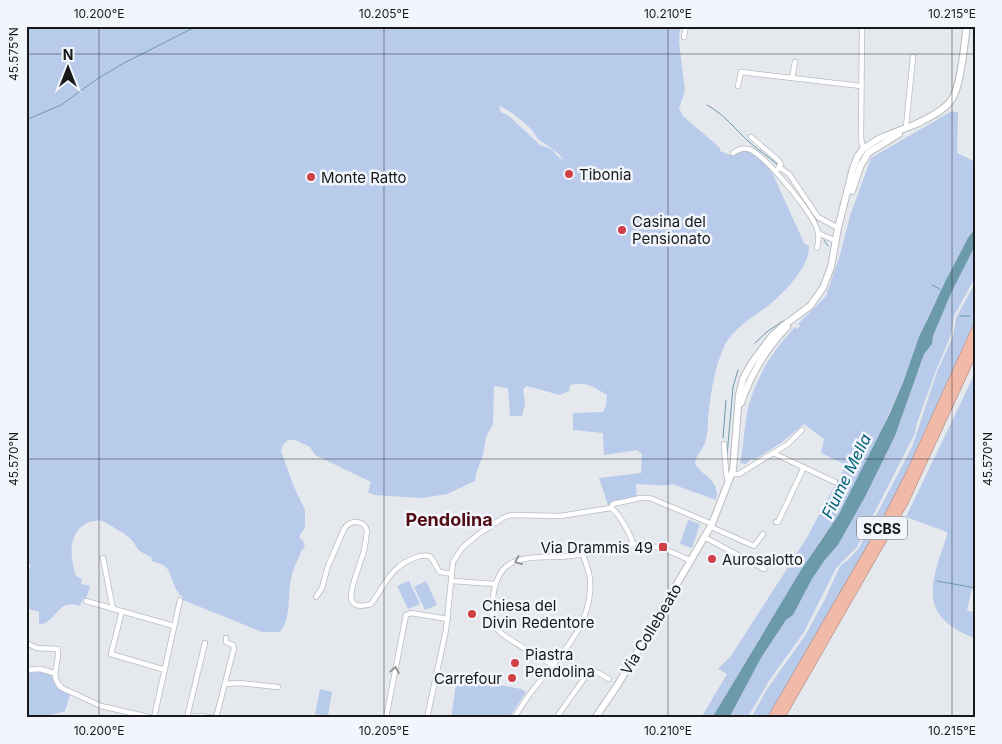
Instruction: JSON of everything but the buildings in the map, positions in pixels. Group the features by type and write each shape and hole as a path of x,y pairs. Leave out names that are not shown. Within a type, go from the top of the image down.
{"highway":[{"name":"SCBS","path":"772,718 889,516 976,329"},
{"name":"SCBS","path":"780,718 904,502 976,346"}],"street":[{"path":"684,37 686,26"},
{"path":"862,26 861,138 865,151"},
{"path":"865,151 919,123 947,105 954,95 961,67 967,26"},
{"path":"906,128 913,57"},
{"path":"792,78 795,62"},
{"path":"738,86 741,72 861,86"},
{"path":"865,151 880,138 919,123"},
{"path":"751,138 778,160 781,164 778,169"},
{"path":"734,153 740,149 750,149 793,179 818,217 838,228"},
{"name":"Via Collebeato","path":"595,718 617,686 712,526 731,474 736,416 757,364 768,348 798,315 810,306 822,288 831,267 838,228 854,168 865,151"},
{"path":"778,169 821,234 836,241"},
{"path":"817,248 821,234"},
{"path":"731,474 739,474 773,453 794,439 802,430"},
{"name":"Via Collebeato","path":"724,444 728,481"},
{"path":"773,453 835,482"},
{"path":"776,522 778,522 804,467"},
{"path":"427,718 448,619 453,562 462,548 503,518 516,514 574,515 611,508 613,504 640,498 650,498 754,546 763,534"},
{"path":"611,508 618,516 633,544"},
{"path":"316,597 322,588 328,566 344,528 354,521 362,523 367,531 360,564 350,590 350,598 356,605 364,606 371,604 394,570 409,560 429,556 434,560 440,572 452,574"},
{"path":"706,538 764,569"},
{"path":"553,666 544,658 498,630 492,616 495,584 497,577 503,569 522,559 570,556 633,544 665,549 692,561"},
{"path":"514,718 576,634 590,593 590,578 583,554"},
{"path":"103,558 113,609"},
{"path":"452,581 495,584"},
{"path":"26,643 37,648 57,649 59,657 54,673 57,683 62,688 101,706 154,718 180,600"},
{"path":"86,601 174,626"},
{"path":"122,611 112,654 165,670"},
{"path":"386,718 406,615 411,613 448,619"},
{"path":"205,643 187,718 201,716 216,718 234,648 234,645 226,642 226,638"},
{"path":"26,670 40,669 54,673"},
{"path":"556,718 591,669 609,679"},
{"path":"226,684 238,683 278,687"}],"shaded area":[{"path":"26,26 680,26 679,42 685,91 679,108 683,116 720,148 720,151 730,155 747,150 766,163 804,243 809,246 808,254 801,270 789,286 775,300 731,335 720,357 712,390 706,439 695,462 696,466 715,487 717,493 716,500 672,484 636,484 637,500 608,505 599,478 641,473 642,454 637,450 604,455 603,433 573,430 573,413 603,412 606,406 607,395 586,384 570,385 569,391 560,395 527,386 523,389 525,404 522,416 510,416 508,388 494,386 493,424 486,437 475,481 447,494 422,498 374,495 368,492 371,482 315,455 310,447 295,440 288,440 283,445 281,451 294,487 305,510 305,527 299,537 305,547 301,551 292,573 288,613 280,632 262,632 183,600 166,567 151,561 152,558 138,550 132,540 102,521 87,523 76,533 73,540 72,562 76,576 82,579 81,584 90,586 86,599 83,598 80,606 72,604 62,607 46,623 39,625 39,612 26,608 26,576 31,565 26,560","holes":["499,106 524,123 538,139 556,151 564,161 553,150 540,145 509,116 501,112"]},
{"path":"952,111 958,113 957,153 976,162 976,227 961,251 927,319 904,380 874,446 839,514 816,547 712,718 701,718 727,674 718,669 731,656 806,539 846,465 821,453 824,439 804,424 781,443 754,460 751,459 746,464 740,463 751,397 766,364 779,345 795,327 797,329 800,326 798,324 826,296 840,255 850,216 871,158"},
{"path":"976,227 976,244 952,291 933,336 932,344 924,354 895,436 865,497 838,545 812,579 793,615 786,620 761,658 729,718 712,718 801,570 839,514 889,415 919,337 945,282 968,238"},
{"path":"976,244 976,276 954,316 951,335 935,373 915,433 857,547 836,568 804,632 769,681 747,718 729,718 761,658 786,620 793,615 812,579 838,545 865,497 895,436 924,354 932,344 933,336 952,290"},
{"path":"976,281 976,320 913,458 879,527 767,718 751,718 767,689 805,636 840,566 859,548 912,447 937,372 953,336 956,318"},
{"path":"976,371 976,589 972,589 967,610 976,613 976,639 957,630 944,620 936,609 933,597 933,584 947,532 906,517"},
{"path":"688,520 700,524 692,548 680,544"},
{"path":"409,581 420,604 408,609 397,586"},
{"path":"426,581 437,605 425,610 414,587"},
{"path":"40,670 51,675 57,688 70,695 65,711 42,718 26,718 26,672"},
{"path":"457,677 521,689 526,692 509,718 451,718"},
{"path":"320,689 332,692 328,716 315,714"}],"waterway":[{"path":"26,120 61,105 97,79 124,63 197,26"},
{"path":"707,105 730,122 749,142 778,165"},
{"path":"816,220 820,231"},
{"path":"824,240 828,246"},
{"path":"932,285 940,289"},
{"path":"960,316 970,316"},
{"path":"755,343 783,321"},
{"path":"727,456 733,387 738,370"},
{"path":"723,438 726,400"},
{"path":"937,581 976,588"}],"place":[{"name":"Tibonia","path":"569,174"},
{"name":"Monte Ratto","path":"311,177"},
{"name":"Casina del Pensionato","path":"622,230"},
{"name":"Via Drammis 49","path":"663,547"},
{"name":"Aurosalotto","path":"712,559"},
{"name":"Chiesa del Divin Redentore","path":"472,614"},
{"name":"Piastra Pendolina","path":"515,663"},
{"name":"Carrefour","path":"512,678"}],"district":[{"name":"Pendolina","path":"449,519"}],"water label":[{"name":"Fiume Mella","path":"846,476"}]}
